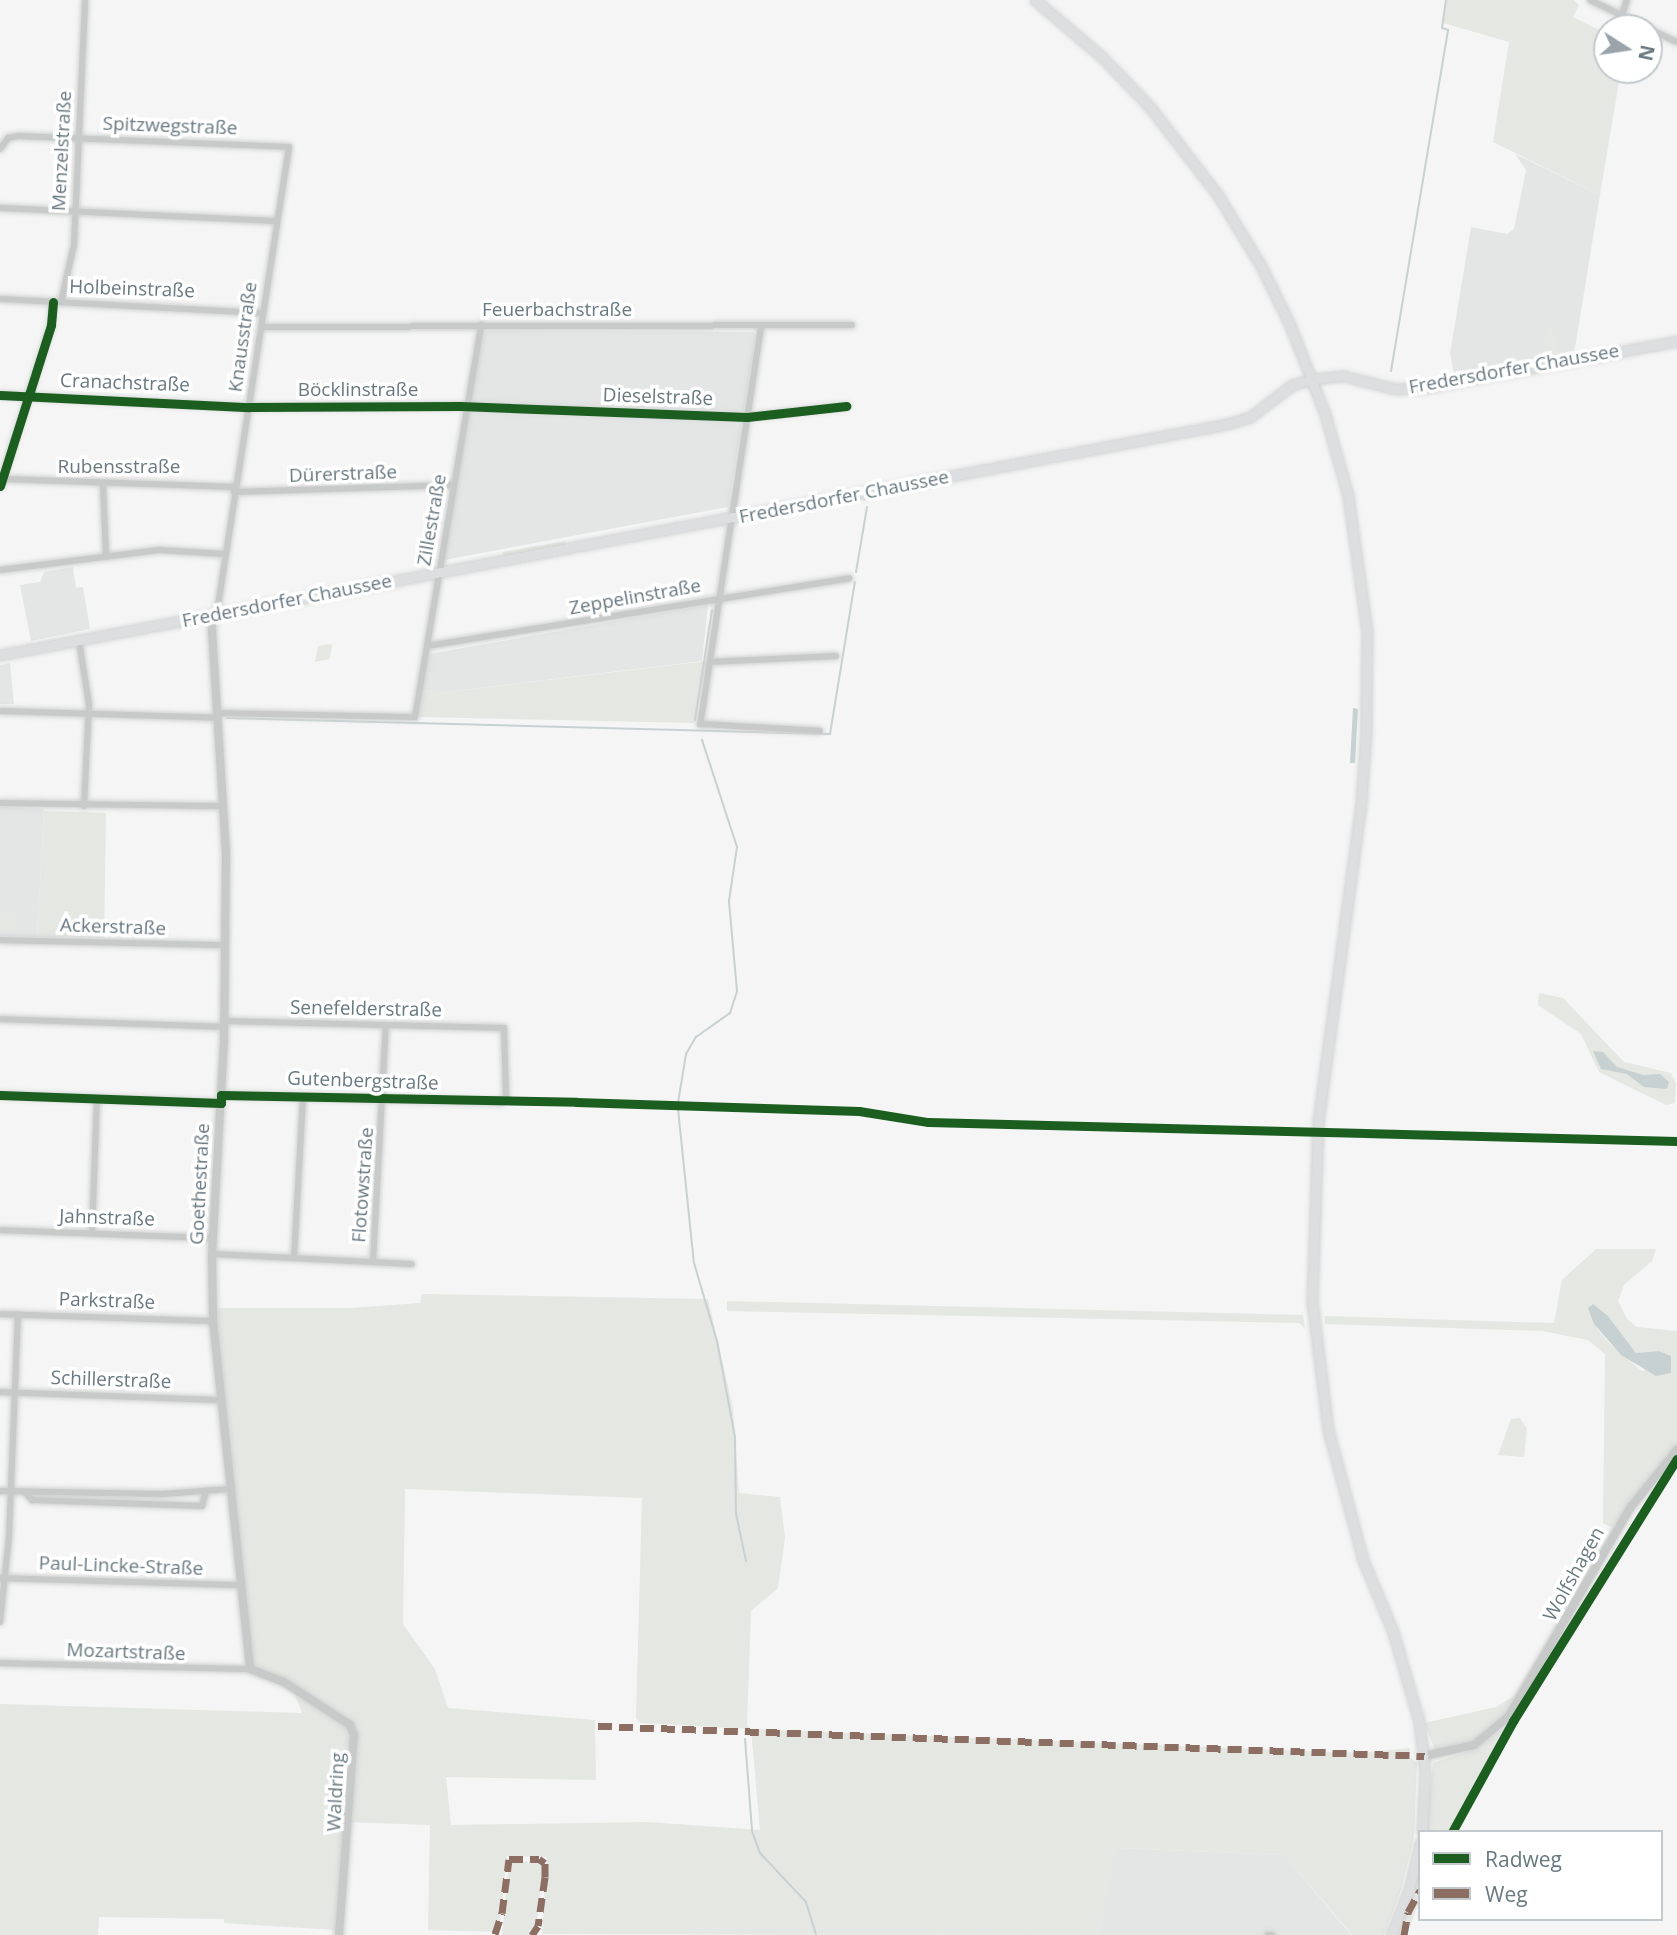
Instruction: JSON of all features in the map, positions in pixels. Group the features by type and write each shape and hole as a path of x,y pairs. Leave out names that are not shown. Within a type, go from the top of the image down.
{"main road":[{"path":"1035,0 1102,57 1149,106 1217,194 1261,266 1313,380 1348,496 1362,581 1367,679 1361,804 1318,1122 1312,1301 1328,1430 1363,1560 1408,1675 1423,1756 1422,1830"},
{"name":"Fredersdorfer Chaussee","path":"0,655 1227,424 1250,417 1292,386 1313,380 1344,376 1395,389 1425,388 1677,341"},
{"path":"1391,1935 1409,1889 1418,1851"}],"street":[{"name":"Menzelstraße","path":"2,482 73,252 85,0"},
{"path":"1590,0 1620,14"},
{"name":"Spitzwegstraße","path":"0,149 8,138 289,147"},
{"name":"Knausstraße","path":"214,615 289,147"},
{"path":"0,208 277,220"},
{"name":"Holbeinstraße","path":"0,299 262,313"},
{"name":"Zillestraße","path":"218,715 414,719 481,326"},
{"name":"Feuerbachstraße","path":"262,327 852,326"},
{"path":"761,327 700,724 820,730"},
{"name":"Cranachstraße","path":"0,395 248,407"},
{"name":"Dieselstraße","path":"467,407 747,417 846,406"},
{"name":"Böcklinstraße","path":"248,407 467,407"},
{"name":"Rubensstraße","path":"2,482 234,490"},
{"path":"103,484 106,555"},
{"name":"Dürerstraße","path":"234,490 454,485"},
{"path":"0,570 159,550 224,554"},
{"name":"Zeppelinstraße","path":"427,646 850,578"},
{"name":"Goethestraße","path":"214,615 224,806 225,1024 212,1238 213,1321 250,1669"},
{"path":"79,641 88,713 85,806"},
{"path":"710,662 836,656"},
{"path":"0,711 218,715"},
{"path":"0,803 224,806"},
{"name":"Ackerstraße","path":"0,940 225,945"},
{"name":"Senefelderstraße","path":"0,1019 386,1025 506,1030"},
{"name":"Flotowstraße","path":"373,1262 386,1025"},
{"name":"Gutenbergstraße","path":"0,1095 505,1100 506,1030"},
{"path":"294,1258 303,1097"},
{"path":"92,1233 97,1098"},
{"name":"Jahnstraße","path":"0,1230 212,1238"},
{"path":"212,1254 412,1264"},
{"name":"Parkstraße","path":"0,1314 213,1321"},
{"path":"0,1622 11,1491 18,1314"},
{"name":"Schillerstraße","path":"0,1392 221,1399"},
{"name":"Wolfshagen","path":"1423,1756 1474,1745 1507,1719 1630,1508 1677,1450"},
{"path":"0,1491 230,1489"},
{"path":"25,1492 32,1500 202,1506 206,1491"},
{"name":"Paul-Lincke-Straße","path":"2,1578 240,1585"},
{"name":"Mozartstraße","path":"0,1663 250,1669"},
{"name":"Waldring","path":"250,1669 284,1682 353,1728 350,1825 340,1935"}],"shaded area":[{"path":"1447,0 1574,0 1579,5 1573,17 1593,27 1593,84 1619,84 1600,195 1493,142 1509,42 1443,23"},
{"path":"1515,154 1600,195 1574,354 1455,380 1450,353 1471,227 1507,234 1514,229 1526,170"},
{"path":"1549,323 1555,327 1560,356 1547,354 1542,345"},
{"path":"487,331 753,332 756,335 728,507 444,560 483,334"},
{"path":"566,541 565,547 504,558 503,552"},
{"path":"73,567 76,588 83,587 90,629 31,641 20,585 40,582 44,572"},
{"path":"708,605 702,661 439,693 423,690 428,654"},
{"path":"332,644 330,659 315,662 318,646"},
{"path":"707,661 694,723 419,717 423,690 439,693"},
{"path":"10,663 14,704 0,704 0,665"},
{"path":"1353,708 1358,709 1355,763 1350,763"},
{"path":"0,807 44,809 37,937 0,936"},
{"path":"44,811 106,813 104,938 37,937"},
{"path":"9,911 16,914 19,921 16,928 9,931 2,928 -1,921 2,914"},
{"path":"1539,993 1563,998 1624,1062 1671,1073 1676,1084 1675,1103 1666,1105 1599,1072 1581,1034 1538,1005"},
{"path":"1593,1051 1603,1052 1617,1067 1643,1075 1660,1074 1669,1082 1667,1089 1644,1087 1627,1074 1601,1069"},
{"path":"1596,1249 1656,1249 1652,1261 1624,1285 1618,1301 1627,1319 1637,1327 1677,1331 1677,1444 1614,1527 1511,1709 1493,1728 1468,1744 1435,1750 1424,1723 1496,1707 1514,1696 1613,1528 1603,1523 1605,1354 1588,1340 1542,1331 1325,1324 1325,1316 1554,1323 1562,1280","holes":["1594,1316 1608,1316 1636,1353 1659,1351 1671,1356 1642,1371 1612,1346 1598,1330"]},
{"path":"422,1294 708,1299 733,1408 739,1493 780,1497 785,1538 778,1588 751,1611 747,1725 751,1729 1361,1753 1410,1748 1409,1757 1417,1762 1414,1837 1401,1890 1384,1935 1352,1935 1284,1855 1119,1848 1098,1935 542,1934 547,1857 507,1856 499,1932 428,1930 430,1825 345,1822 336,1930 224,1923 224,1919 99,1917 98,1935 0,1935 0,1704 302,1713 290,1681 253,1670 215,1308 350,1308 420,1303","holes":["405,1489 642,1498 636,1718 640,1723 751,1729 760,1830 648,1822 451,1825 446,1777 596,1780 595,1720 448,1708 435,1669 403,1624"]},
{"path":"727,1301 1303,1315 1305,1329 1299,1323 727,1311"},
{"path":"1593,1304 1608,1316 1636,1353 1659,1351 1671,1356 1671,1373 1656,1376 1621,1355 1594,1324 1588,1308"},
{"path":"1520,1418 1527,1429 1524,1457 1498,1455 1511,1419"},
{"path":"1521,1717 1458,1830 1426,1830 1433,1763 1470,1751"},
{"path":"1118,1848 1284,1855 1351,1935 1098,1935"},
{"path":"509,1861 544,1862 535,1935 502,1935"},
{"path":"1418,1868 1418,1905 1407,1935 1395,1935"}],"waterway":[{"path":"1391,371 1448,30 1442,28 1446,0"},
{"path":"856,572 867,507"},
{"path":"227,718 830,734 855,582"},
{"path":"695,720 712,610"},
{"path":"678,1103 686,1054 696,1037 730,1013 737,991 729,901 737,847 702,740"},
{"path":"678,1109 694,1263 717,1341 735,1437 736,1514 746,1561"},
{"path":"745,1739 752,1831 760,1853 806,1902 816,1935"}],"marked path":[{"path":"598,1726 1424,1756"},
{"path":"495,1934 502,1913 509,1859 539,1859 545,1863 545,1877 538,1926 532,1935"},
{"path":"1404,1935 1408,1912 1418,1894"}],"cycle path":[{"path":"0,486 51,325 53,302"},
{"path":"0,395 249,407 460,406 747,417 846,406"},
{"path":"0,1095 221,1103 221,1095 576,1102 859,1111 928,1122 1677,1141"},
{"path":"1453,1830 1513,1721 1677,1459"}]}
